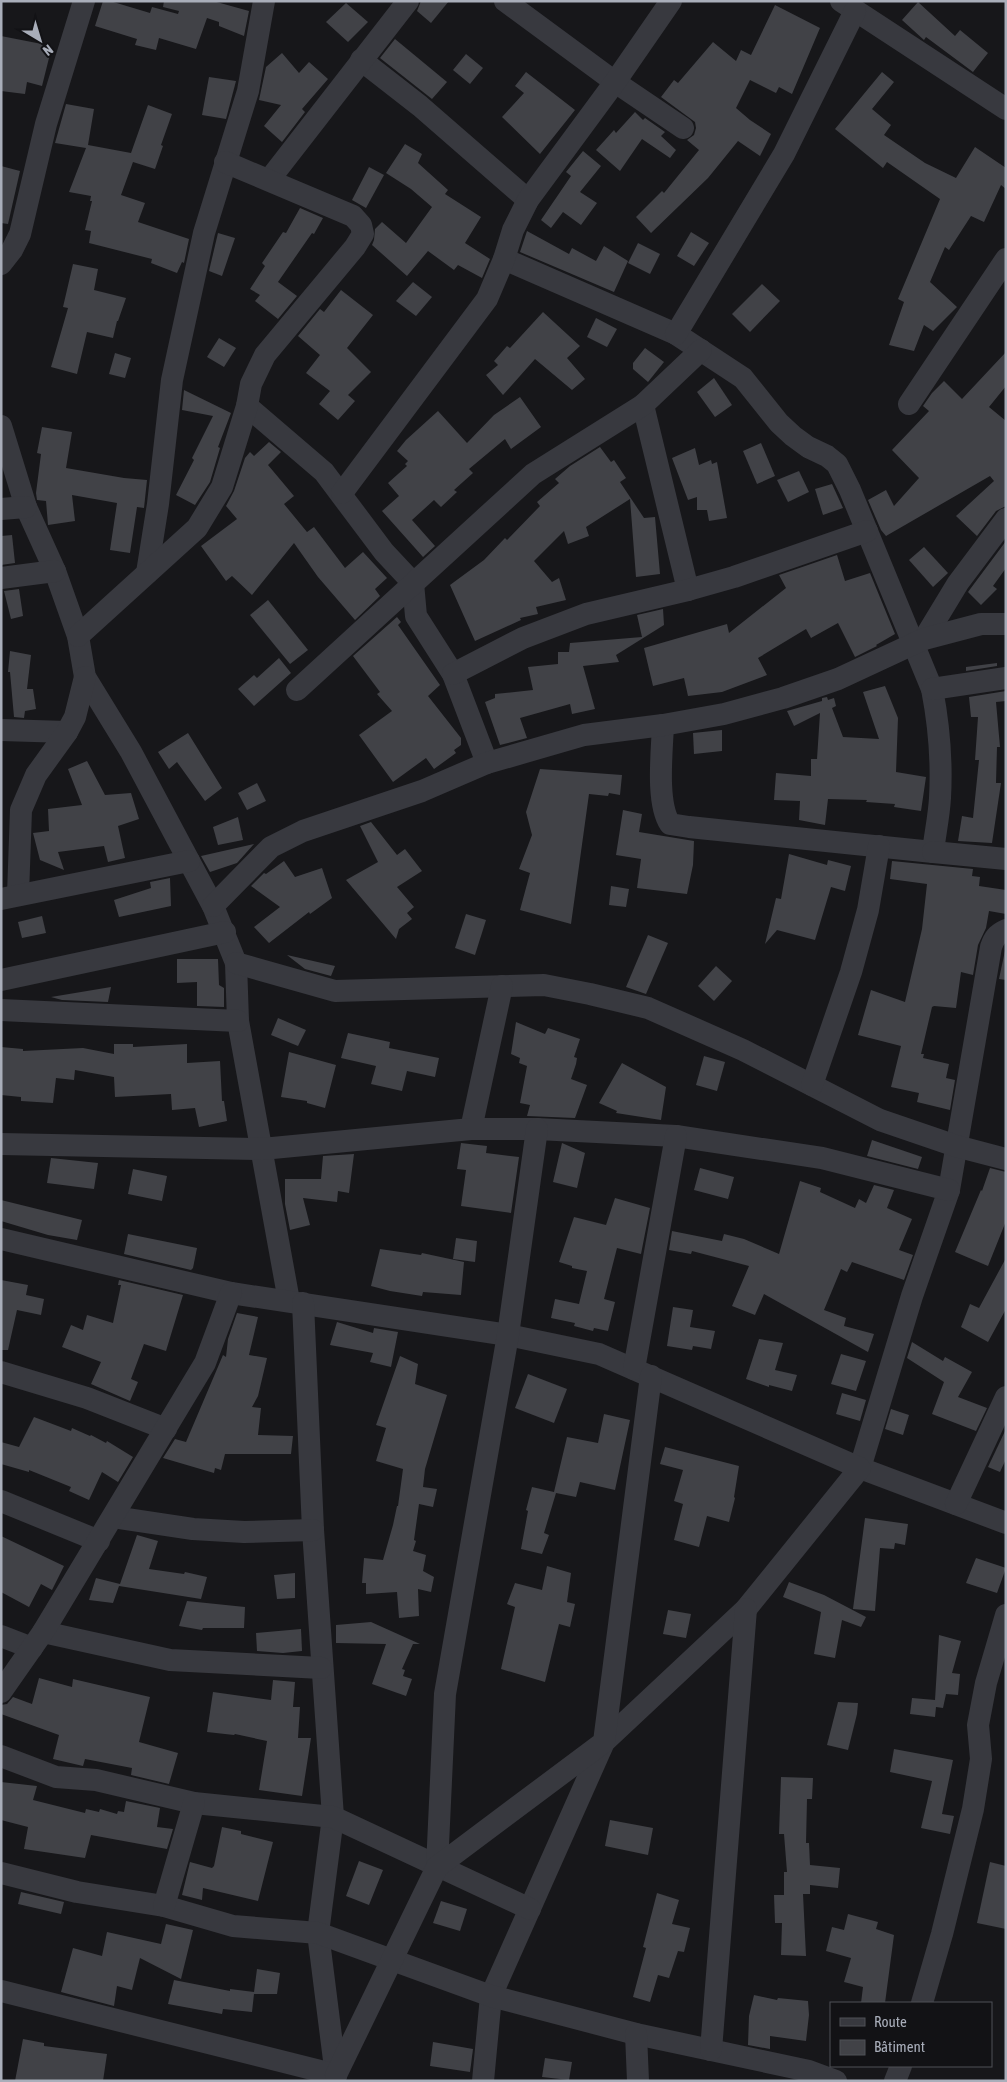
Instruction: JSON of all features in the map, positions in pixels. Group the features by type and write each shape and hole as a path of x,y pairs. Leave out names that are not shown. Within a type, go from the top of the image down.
{"street":[{"path":"1,264 12,250 20,234 46,124 84,1"},
{"path":"147,573 158,504 172,380 204,233 248,91 264,1"},
{"path":"269,180 408,1"},
{"path":"505,1 615,82 684,128"},
{"path":"342,493 487,299 504,259 513,230 528,200 615,82 671,1"},
{"path":"676,334 784,154 848,6 1006,109"},
{"path":"362,60 420,106 528,200"},
{"path":"78,636 196,528 222,487 247,406 251,384 265,355 355,247 362,234 361,225 353,216 226,162"},
{"path":"504,259 676,334 743,378 779,423 793,436 837,464 918,642 932,689 938,718 940,753 940,799 933,852"},
{"path":"909,404 1006,259"},
{"path":"296,690 533,474 644,405 701,350"},
{"path":"644,405 688,590"},
{"path":"247,406 324,472 342,493 384,552 413,583 416,616 453,674 487,763"},
{"path":"1,426 26,507 55,572 78,636 85,677 131,752 213,906 236,963 238,1021 262,1149 296,1302 333,1817 318,1933 336,2078"},
{"path":"1,510 26,507"},
{"path":"918,642 958,583 1006,519"},
{"path":"453,674 523,638 586,614 734,577 866,531"},
{"path":"1,578 55,572"},
{"path":"213,906 271,846 302,831 422,791 487,763 584,735 663,725 724,714 783,698 838,679 918,642 981,624 1006,624"},
{"path":"85,677 75,717 67,732 36,775 21,810 10,897 189,861"},
{"path":"932,689 1006,678"},
{"path":"663,725 662,802 665,816 670,824 1006,860"},
{"path":"1,730 67,732"},
{"path":"812,1085 851,972 868,910 880,846"},
{"path":"437,1866 604,1742 746,1609 860,1468 912,1296 949,1190 991,947 999,933 1006,930"},
{"path":"1,980 225,932"},
{"path":"236,963 336,992 544,985 648,1008 743,1050 880,1120 956,1146 1006,1159"},
{"path":"471,1129 502,986"},
{"path":"1,1010 238,1021"},
{"path":"1,1144 262,1149 471,1129 537,1129 676,1136 822,1158 949,1190"},
{"path":"336,2078 437,1866 445,1694 508,1335 537,1129"},
{"path":"483,2081 491,1996 604,1742 643,1372 676,1136"},
{"path":"1,1239 231,1293 508,1335 599,1354 860,1468 1006,1522"},
{"path":"1,1692 38,1640 205,1363 231,1293"},
{"path":"1,1372 87,1398 166,1429"},
{"path":"956,1504 1006,1397"},
{"path":"1,1502 99,1541"},
{"path":"113,1517 193,1529 244,1532 313,1530"},
{"path":"712,2050 746,1609"},
{"path":"922,2002 942,1934 972,1809 981,1759 978,1725 986,1683 1006,1615"},
{"path":"1,1636 170,1660 321,1668"},
{"path":"1,1756 56,1777 96,1780 194,1803 333,1817 530,1908"},
{"path":"164,1906 194,1803"},
{"path":"1,1873 77,1892 164,1906 233,1926 318,1933 491,1996 636,2034 712,2050 809,2076 836,2081"},
{"path":"1,1991 336,2078"},
{"path":"636,2034 638,2081"},
{"path":"895,2081 900,2067"}],"building":[{"path":"103,1 110,1 150,13 152,7 178,14 179,11 163,7 164,1 213,1 249,11 244,36 219,26 219,22 207,18 196,49 159,38 156,50 135,45 137,39 95,26"},
{"path":"421,1 449,1 431,23 417,11"},
{"path":"918,2 955,36 960,30 988,53 973,72 926,37 924,40 902,20"},
{"path":"346,3 368,22 348,42 326,22"},
{"path":"775,5 820,28 792,94 779,87 776,93 750,80 736,108 771,134 760,156 738,141 708,178 651,233 636,217 662,191 664,193 699,150 687,140 694,135 695,122 661,97 674,80 678,83 713,42 736,61 741,50 751,55"},
{"path":"1,36 52,46 42,86 27,82 25,94 1,91"},
{"path":"395,39 447,82 432,99 380,58"},
{"path":"282,53 299,73 309,62 328,79 302,109 305,112 282,142 264,126 281,105 259,100 266,67"},
{"path":"466,54 483,68 470,84 453,70"},
{"path":"526,72 575,110 540,154 502,117 524,93 515,86"},
{"path":"882,72 894,82 872,109 891,125 884,135 925,163 956,178 975,147 1006,168 1006,189 1001,185 984,222 971,216 949,250 945,247 930,282 957,307 933,331 924,325 914,351 889,345 904,302 898,299 940,199 887,162 883,168 835,129"},
{"path":"209,77 236,81 226,119 202,115"},
{"path":"66,104 94,109 88,145 131,153 148,105 172,114 155,169 133,162 121,195 145,203 138,222 189,239 184,263 182,262 177,273 151,263 152,259 89,243 91,231 85,230 92,201 90,201 91,196 69,192 86,148 55,143"},
{"path":"635,112 643,120 645,118 665,132 661,136 676,150 670,158 642,139 620,171 596,150 614,130 616,133"},
{"path":"405,144 422,154 418,163 448,190 445,194 481,217 465,243 490,259 482,278 458,265 454,270 428,251 407,276 372,245 375,229 382,222 406,243 432,207 411,189 386,173"},
{"path":"583,151 601,166 580,192 597,203 581,225 563,212 551,228 541,220 571,176 566,172"},
{"path":"1,166 20,171 8,224 1,223"},
{"path":"369,167 384,175 366,208 352,200"},
{"path":"300,208 323,218 314,234 312,233 278,282 297,296 278,319 255,301 260,295 250,289 265,266 262,263 283,232 286,233"},
{"path":"527,231 569,254 572,248 596,261 604,246 628,261 614,292 520,252"},
{"path":"691,232 709,243 694,266 677,256"},
{"path":"218,233 235,238 222,276 209,271"},
{"path":"638,243 660,254 650,274 628,263"},
{"path":"73,264 98,269 94,290 126,298 113,338 87,332 77,374 51,367 68,308 63,307"},
{"path":"413,282 432,297 416,316 396,301"},
{"path":"762,284 780,301 750,332 732,314"},
{"path":"341,290 373,315 347,348 371,372 348,395 355,401 338,420 319,404 330,391 306,373 320,355 298,336 320,309 324,312"},
{"path":"543,312 580,346 567,358 585,379 572,390 535,359 503,395 486,375 498,365 494,361 507,346 510,348"},
{"path":"596,318 617,329 607,347 587,337"},
{"path":"219,338 236,348 224,367 207,357"},
{"path":"645,348 664,362 648,382 633,369 633,363"},
{"path":"1006,352 1006,386 989,407 1006,421 1006,506 996,511 977,536 956,516 994,481 990,476 886,536 881,530 868,500 886,490 894,506 919,478 892,450 929,411 923,406 944,381 962,399"},
{"path":"115,353 131,358 125,378 109,374"},
{"path":"714,378 732,405 715,417 697,392"},
{"path":"184,390 231,413 218,447 220,448 210,482 195,505 176,495 213,416 182,410"},
{"path":"520,397 541,427 511,449 505,439 469,469 473,473 454,490 457,492 441,507 434,500 412,520 435,546 423,557 382,511 399,496 388,483 407,466 405,464 408,461 397,451 406,440 438,411 467,443 494,415"},
{"path":"42,427 72,432 66,468 147,480 144,508 137,507 130,553 110,550 117,503 72,495 75,521 48,525 46,501 37,500 36,493 41,454 37,453"},
{"path":"269,442 281,452 268,465 294,496 284,504 307,532 314,527 345,568 363,552 387,578 375,589 380,596 355,620 318,577 294,543 252,595 232,576 226,581 201,546 237,519 226,506 234,491 245,458 250,452 254,456"},
{"path":"761,443 775,476 757,484 743,451"},
{"path":"600,447 611,462 614,460 626,478 620,482 644,518 655,517 660,574 636,577 630,499 586,527 589,536 568,544 564,531 534,561 552,582 559,578 566,600 536,607 538,614 520,618 521,620 475,641 450,585 484,560 505,538 507,540 540,506 537,502 559,483 555,479 570,466"},
{"path":"695,448 699,465 711,460 712,464 717,462 727,518 709,521 707,510 697,510 697,497 688,500 672,458"},
{"path":"799,471 809,492 788,502 777,480"},
{"path":"832,484 843,508 823,515 815,489"},
{"path":"12,535 15,563 1,565 1,536"},
{"path":"1006,541 1006,568 993,586 997,589 981,605 968,592"},
{"path":"924,547 948,573 933,587 909,560"},
{"path":"837,555 845,581 870,573 895,634 855,657 838,623 811,638 806,629 758,658 767,675 722,692 688,696 684,678 653,686 644,648 727,624 729,633 786,588 779,575"},
{"path":"19,589 23,616 11,619 4,591"},
{"path":"268,600 308,650 290,664 250,615"},
{"path":"663,609 664,625 616,655 619,662 583,666 595,709 572,714 570,704 520,718 527,738 500,745 485,702 495,698 495,694 533,690 528,667 558,664 558,652 569,652 570,643 642,637 637,615"},
{"path":"397,617 401,622 398,625 440,685 428,696 461,738 461,745 454,750 456,753 434,769 426,758 393,782 359,735 392,711 377,694 380,692 353,656"},
{"path":"10,651 31,655 27,689 33,689 36,709 25,711 24,718 14,717 10,672 8,672"},
{"path":"279,658 291,673 254,706 238,689 254,675 257,678"},
{"path":"997,663 997,666 966,671 966,667"},
{"path":"885,686 898,718 896,772 926,777 921,811 894,807 895,804 866,802 867,800 828,799 825,825 799,820 800,801 774,800 776,773 811,776 811,759 817,759 820,713 794,726 787,711 822,701 822,698 827,697 828,700 834,698 836,706 832,708 843,737 879,739 863,692"},
{"path":"1006,691 1006,701 996,702 1000,747 997,747 996,783 1001,783 992,843 958,841 962,816 973,818 979,760 975,760 978,717 971,717 969,697"},
{"path":"722,730 722,751 694,754 693,733"},
{"path":"188,733 222,788 205,801 177,762 169,769 158,752"},
{"path":"87,761 105,795 131,793 139,819 118,826 125,858 108,862 104,846 58,852 64,870 40,860 33,833 49,831 48,809 82,805 68,769"},
{"path":"540,769 622,775 620,795 609,793 608,796 589,794 571,924 520,910 530,873 519,869 532,835 526,812"},
{"path":"257,783 266,801 247,810 238,793"},
{"path":"623,810 642,814 639,832 694,841 693,865 687,894 637,888 641,859 616,855"},
{"path":"238,817 243,840 218,845 213,827"},
{"path":"371,822 397,855 405,849 422,871 397,887 414,907 407,913 412,919 399,929 396,939 346,880 378,862 360,826"},
{"path":"254,844 237,863 210,872 201,856"},
{"path":"789,854 827,865 828,860 851,866 845,891 831,887 815,940 777,930 765,944 776,898 781,899"},
{"path":"284,861 295,877 322,868 332,898 310,914 309,912 269,943 254,927 280,907 251,886 264,873 266,874"},
{"path":"892,861 973,869 972,876 980,877 979,886 1006,890 1006,914 989,911 986,928 978,945 973,975 961,972 956,1008 932,1007 921,1054 924,1054 923,1058 949,1064 946,1078 955,1080 950,1110 917,1102 919,1093 891,1087 901,1046 858,1035 871,990 905,1002 922,929 927,884 890,879"},
{"path":"170,878 171,906 119,917 114,900 151,888 150,882"},
{"path":"611,886 629,889 626,907 609,905"},
{"path":"466,914 486,920 475,955 455,948"},
{"path":"42,916 46,933 22,938 18,922"},
{"path":"648,935 668,943 646,994 626,987"},
{"path":"1006,946 1006,980 999,979"},
{"path":"287,955 335,966 331,976 305,969"},
{"path":"177,959 218,959 219,985 224,988 224,1007 197,1006 197,982 177,983"},
{"path":"716,966 732,981 714,1001 698,986"},
{"path":"111,987 108,1002 62,1000 51,997"},
{"path":"278,1018 306,1030 298,1046 271,1035"},
{"path":"516,1022 545,1034 548,1028 580,1039 574,1057 577,1058 571,1079 587,1085 575,1118 527,1116 530,1105 520,1103 527,1066 519,1063 520,1058 511,1054"},
{"path":"348,1033 390,1042 389,1048 439,1058 435,1077 407,1071 402,1091 371,1084 376,1066 341,1058"},
{"path":"114,1044 133,1044 133,1047 187,1044 187,1063 220,1061 222,1101 224,1101 227,1121 199,1127 195,1108 172,1110 171,1094 115,1097 114,1077 75,1070 74,1080 56,1078 53,1103 21,1101 21,1097 1,1095 1,1047 23,1049 23,1051 83,1048 114,1054"},
{"path":"289,1052 336,1065 325,1108 307,1103 307,1101 281,1097"},
{"path":"704,1056 725,1062 717,1091 696,1085"},
{"path":"622,1063 666,1087 661,1120 616,1113 617,1111 599,1103"},
{"path":"872,1140 922,1157 918,1169 867,1156"},
{"path":"461,1143 487,1146 486,1153 519,1157 511,1213 461,1206 466,1170 457,1169"},
{"path":"562,1143 585,1153 577,1188 553,1182"},
{"path":"354,1154 349,1193 338,1191 337,1202 303,1198 310,1225 290,1230 285,1204 285,1179 321,1179 323,1156"},
{"path":"51,1158 98,1163 94,1189 47,1183"},
{"path":"700,1168 734,1177 728,1199 694,1190"},
{"path":"990,1168 1006,1172 1006,1221 988,1266 955,1252"},
{"path":"133,1169 167,1176 162,1201 128,1194"},
{"path":"800,1181 821,1188 820,1192 855,1208 859,1199 866,1203 874,1185 894,1190 887,1208 912,1219 899,1250 913,1255 904,1280 852,1262 847,1272 841,1269 824,1310 846,1318 844,1326 874,1334 868,1352 764,1294 755,1315 732,1306 749,1266 692,1251 691,1254 669,1250 672,1231 722,1241 724,1234 744,1239 779,1254"},
{"path":"615,1198 650,1208 641,1254 617,1248 604,1299 615,1302 608,1331 594,1328 593,1331 574,1326 575,1323 551,1318 555,1299 579,1304 587,1271 572,1268 572,1266 559,1262 574,1217 606,1225"},
{"path":"1,1200 82,1220 77,1240 48,1235 1,1221"},
{"path":"128,1234 197,1248 193,1268 191,1270 124,1254"},
{"path":"456,1238 477,1241 475,1262 453,1259"},
{"path":"380,1249 421,1255 422,1253 464,1262 461,1295 423,1292 422,1296 371,1286"},
{"path":"1006,1258 1006,1309 988,1342 961,1327 970,1304 979,1308"},
{"path":"1,1280 28,1285 26,1295 44,1299 41,1315 17,1310 8,1350 1,1350"},
{"path":"119,1280 183,1295 166,1351 144,1344 131,1379 138,1382 130,1401 91,1384 101,1362 62,1347 71,1325 83,1330 87,1315 113,1323 121,1285 118,1285"},
{"path":"673,1307 693,1310 690,1327 715,1331 711,1349 693,1346 692,1350 667,1346"},
{"path":"237,1313 258,1317 249,1355 267,1358 258,1396 252,1407 261,1408 258,1435 293,1436 291,1454 225,1454 221,1470 215,1468 214,1473 163,1458 175,1439 186,1442 223,1355 226,1357 228,1339"},
{"path":"337,1322 373,1333 374,1328 398,1332 391,1367 370,1362 373,1353 330,1345"},
{"path":"759,1339 783,1343 775,1370 797,1375 792,1391 769,1385 769,1387 746,1379"},
{"path":"912,1342 943,1361 945,1357 972,1372 958,1397 987,1408 976,1431 932,1414 944,1382 907,1358"},
{"path":"841,1354 866,1361 856,1391 831,1384"},
{"path":"400,1356 418,1364 415,1384 447,1395 425,1469 423,1487 437,1489 433,1507 419,1504 414,1540 416,1541 413,1551 426,1555 423,1571 434,1577 431,1592 418,1589 419,1616 399,1618 397,1592 366,1594 366,1583 362,1583 364,1558 383,1560 398,1506 403,1469 376,1461 386,1428 376,1425"},
{"path":"528,1374 567,1389 554,1423 515,1408"},
{"path":"842,1393 866,1400 860,1421 836,1414"},
{"path":"891,1409 909,1415 903,1435 885,1429"},
{"path":"604,1414 630,1420 615,1490 580,1482 576,1497 556,1493 544,1533 549,1535 542,1554 521,1549 528,1511 526,1510 532,1487 554,1492 567,1437 598,1443"},
{"path":"34,1417 71,1431 72,1428 106,1443 107,1441 133,1457 118,1482 102,1472 89,1500 69,1491 71,1487 29,1470 29,1472 1,1464 1,1442 19,1447"},
{"path":"1006,1429 1006,1459 1000,1472 988,1467"},
{"path":"665,1447 739,1466 735,1498 729,1522 707,1516 699,1547 674,1540 683,1504 674,1501 683,1470 660,1464"},
{"path":"865,1518 908,1524 905,1545 895,1543 894,1549 880,1548 875,1611 853,1609"},
{"path":"137,1535 158,1541 149,1569 184,1574 185,1572 207,1577 201,1599 119,1586 113,1603 89,1600 96,1578 120,1584"},
{"path":"1,1536 64,1566 52,1590 41,1584 29,1607 1,1592"},
{"path":"976,1558 1006,1568 997,1593 966,1583"},
{"path":"547,1566 571,1573 567,1602 575,1604 570,1627 559,1624 545,1682 501,1669 515,1607 507,1604 515,1583 542,1590"},
{"path":"295,1573 295,1598 277,1599 274,1575"},
{"path":"789,1582 824,1595 866,1617 861,1627 842,1620 835,1658 814,1654 821,1612 783,1597"},
{"path":"187,1601 245,1607 244,1628 203,1628 202,1630 179,1626"},
{"path":"668,1610 691,1614 686,1638 663,1634"},
{"path":"371,1622 420,1644 413,1644 402,1669 405,1670 403,1676 412,1679 406,1696 372,1684 386,1644 336,1643 336,1625"},
{"path":"301,1629 302,1651 283,1653 257,1651 256,1633"},
{"path":"939,1635 961,1641 952,1673 960,1674 958,1695 946,1694 943,1708 936,1707 935,1717 910,1714 912,1698 935,1700"},
{"path":"39,1678 72,1687 73,1679 150,1697 139,1742 178,1753 169,1784 131,1775 132,1768 85,1759 83,1766 53,1759 59,1735 1,1714 1,1705 7,1704 13,1697 32,1704"},
{"path":"273,1680 295,1682 293,1707 300,1707 298,1738 311,1738 302,1796 259,1790 267,1741 235,1734 207,1732 213,1692 271,1700"},
{"path":"838,1702 858,1703 848,1750 827,1745"},
{"path":"894,1749 953,1760 942,1814 954,1816 950,1834 921,1828 932,1781 890,1772"},
{"path":"781,1777 813,1778 812,1799 807,1799 806,1843 809,1843 810,1865 840,1868 838,1888 810,1885 810,1894 803,1894 806,1956 781,1955 782,1923 775,1923 774,1895 784,1895 784,1872 787,1872 784,1834 779,1834"},
{"path":"1,1782 37,1786 33,1800 85,1813 86,1809 99,1812 100,1809 117,1814 118,1811 124,1812 126,1801 160,1808 157,1827 173,1829 167,1849 91,1835 85,1858 24,1849 28,1827 1,1820"},
{"path":"610,1820 653,1828 648,1855 605,1846"},
{"path":"222,1827 241,1831 241,1834 273,1842 258,1901 203,1888 202,1900 182,1895 190,1862 212,1868 214,1866"},
{"path":"359,1861 383,1870 369,1905 346,1896"},
{"path":"990,1862 1006,1866 1006,1929 977,1923"},
{"path":"21,1892 64,1902 61,1914 18,1904"},
{"path":"657,1893 679,1900 672,1924 690,1928 684,1952 678,1951 669,1978 658,1975 650,2002 633,1997 646,1948 643,1947"},
{"path":"441,1901 467,1909 460,1931 433,1923"},
{"path":"848,1914 878,1922 876,1929 894,1935 885,2002 861,2002 863,1987 844,1982 851,1958 826,1951 832,1927 844,1930"},
{"path":"166,1924 193,1930 181,1979 140,1958 132,1990 117,1986 114,2006 61,1992 73,1948 102,1956 107,1932 161,1944"},
{"path":"257,1969 280,1973 277,1994 254,1994 252,2012 223,2009 222,2014 168,2004 174,1980 230,1991 230,1989 254,1992"},
{"path":"754,1995 777,2000 778,1998 808,2001 809,2015 806,2041 770,2036 770,2049 748,2045 749,2016"},
{"path":"23,2039 44,2043 44,2046 107,2054 103,2081 15,2081"},
{"path":"433,2042 473,2049 470,2072 430,2066"},
{"path":"545,2058 572,2062 569,2080 542,2077"}]}
